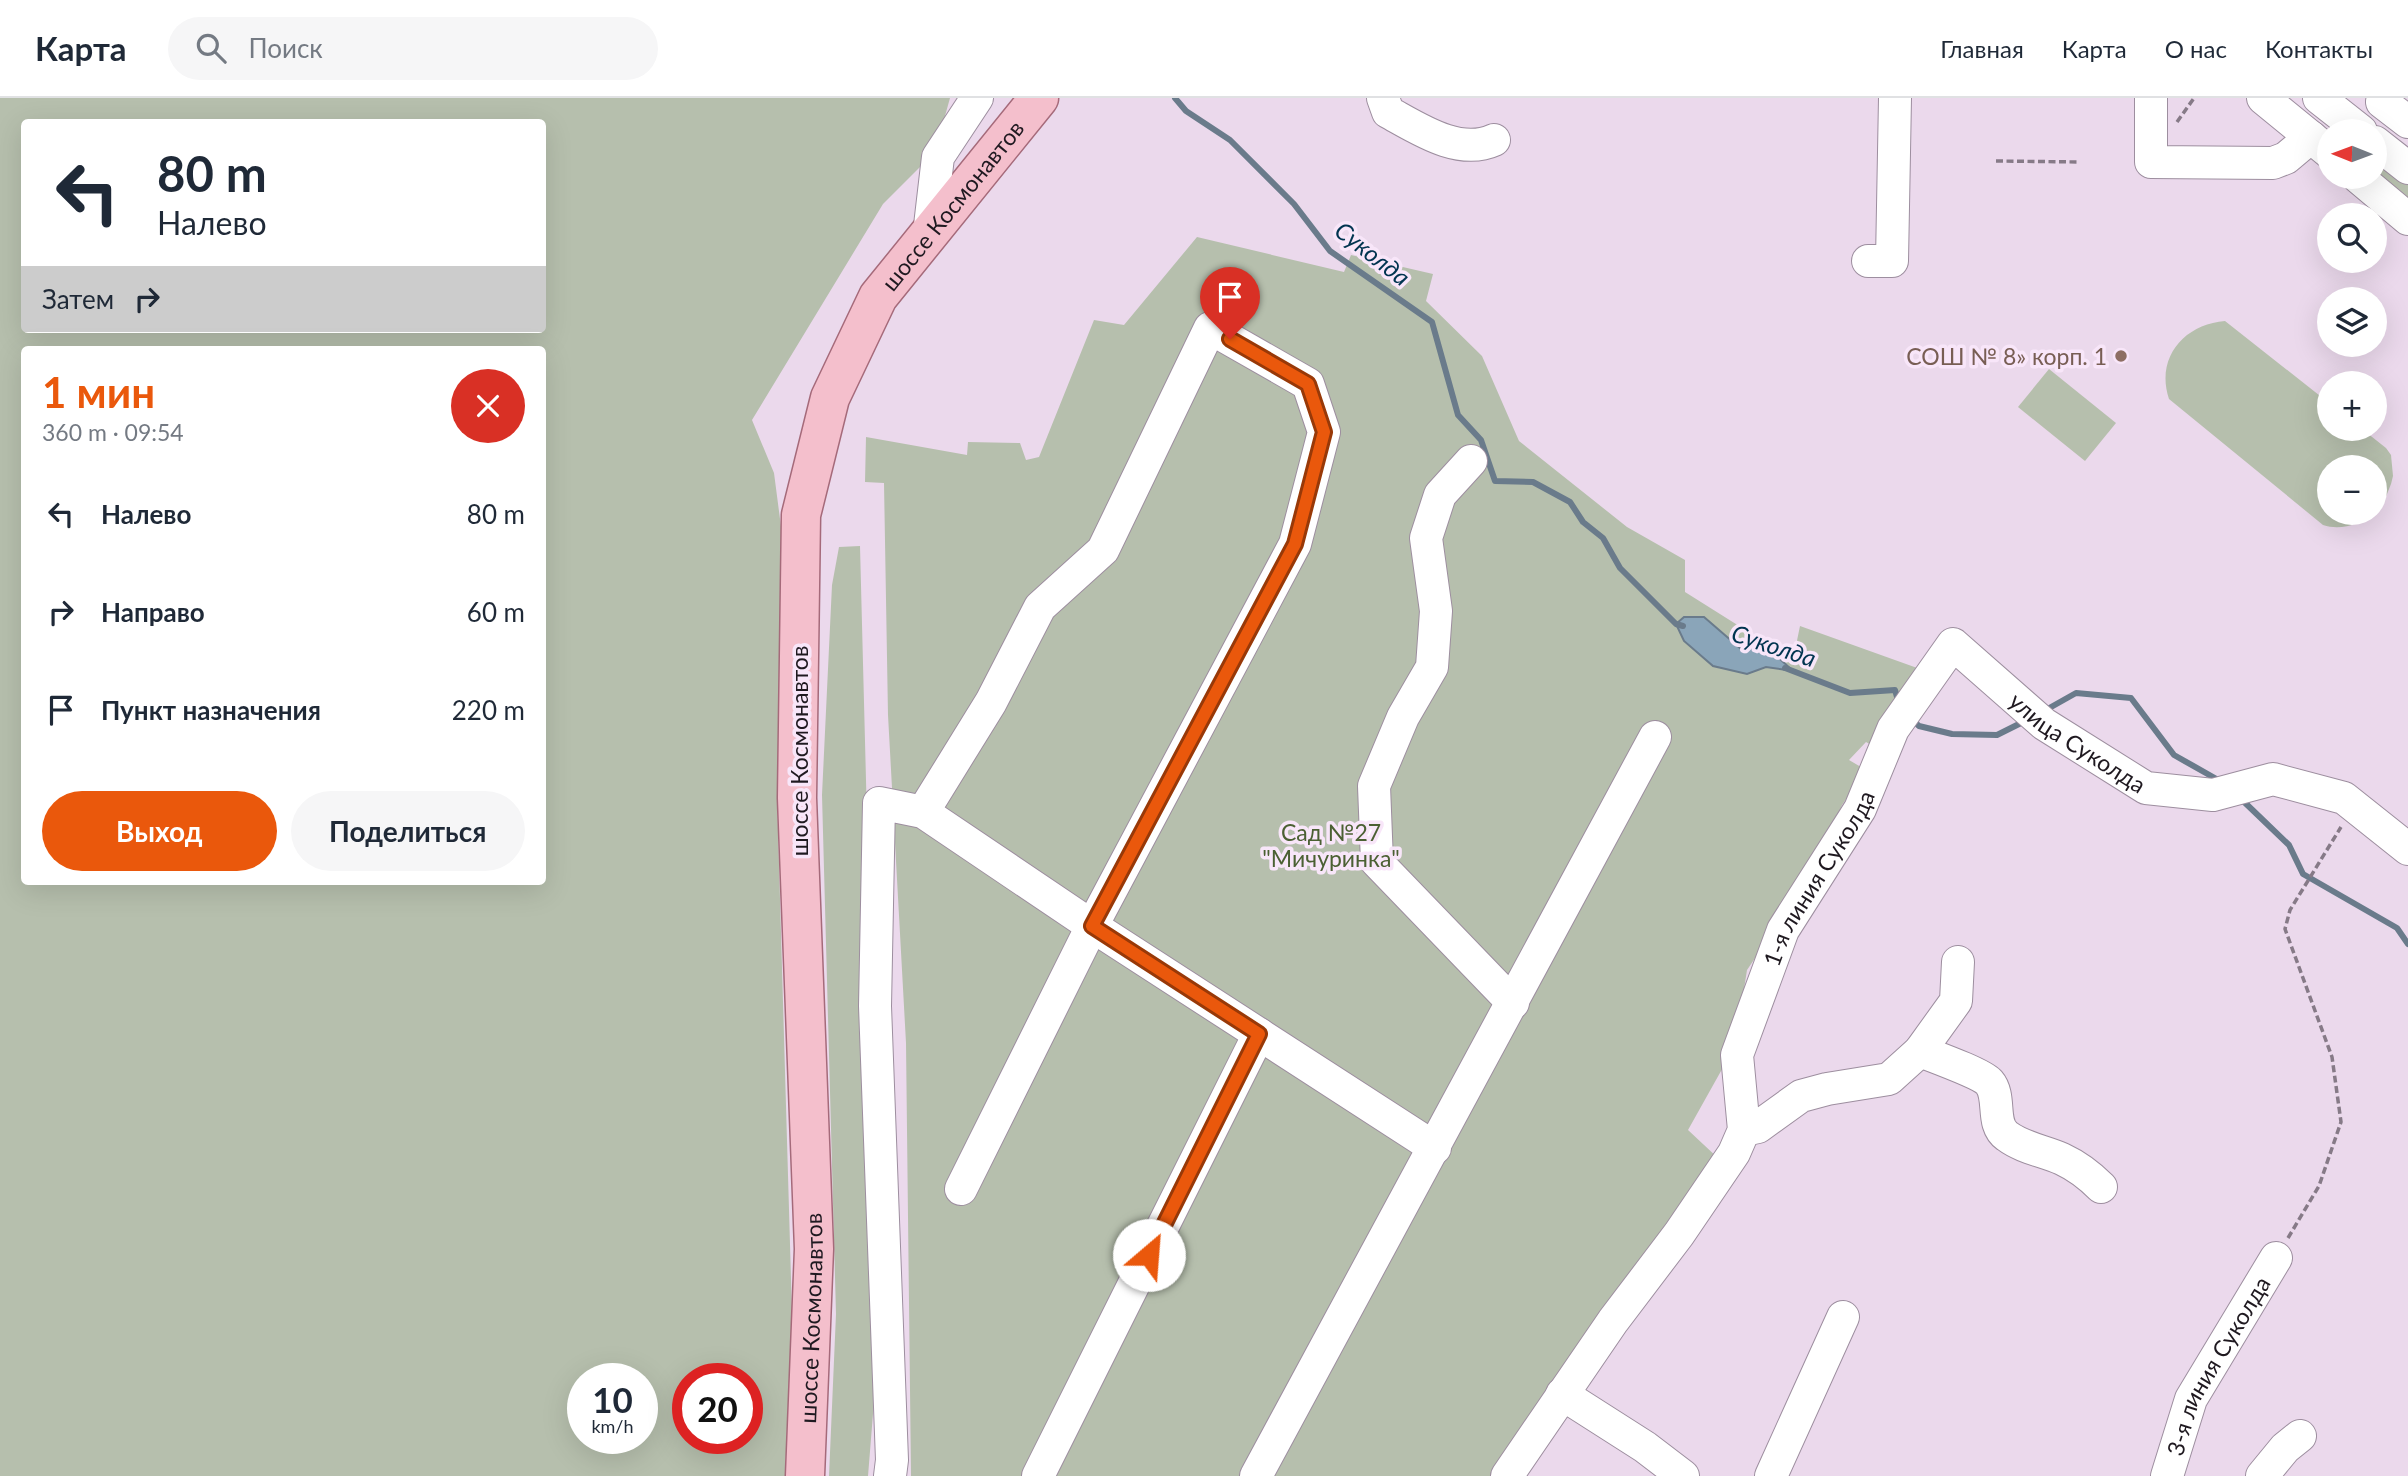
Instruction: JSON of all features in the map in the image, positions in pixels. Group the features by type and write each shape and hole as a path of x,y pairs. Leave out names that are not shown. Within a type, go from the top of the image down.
{"main road":[{"name":"шоссе Космонавтов","path":"805,1476 814,1249 797,798 801,515 830,398 878,296 1039,98"}],"street":[{"path":"929,234 939,157 977,98"},
{"path":"1383,98 1388,112 1439,139 1481,146 1494,140"},
{"path":"1893,261 1895,98"},
{"path":"2151,98 2151,162 2273,163 2317,150"},
{"path":"2263,98 2317,142"},
{"path":"2319,98 2346,119"},
{"path":"2385,98 2382,102 2408,122"},
{"path":"2372,189 2408,219"},
{"path":"923,812 990,702 1041,607 1103,550 1210,328 1308,384 1324,432 1295,544 1092,926 961,1189"},
{"path":"1471,461 1440,495 1426,538 1436,611 1432,667 1403,717 1374,786 1377,862 1513,1003"},
{"name":"улица Суколда","path":"1953,644 2044,724 2146,789 2213,795 2273,779 2344,798 2408,849"},
{"name":"1-я линия Суколда","path":"1744,1130 1737,1055 1783,930 1860,808 1893,729 1953,644"},
{"path":"1256,1476 1655,737"},
{"path":"890,1476 892,1447 875,1006 879,803 923,812 1092,926 1435,1148"},
{"path":"1507,1476 1613,1321 1687,1223 1734,1153 1744,1130 1758,1127 1801,1096 1889,1079 1920,1051 1956,1001 1958,962"},
{"path":"1038,1476 1259,1034"},
{"path":"1920,1051 1987,1080 1994,1091 1996,1115 2002,1132 2009,1138 2062,1159 2085,1172 2101,1187"},
{"name":"3-я линия Суколда","path":"2167,1476 2191,1399 2276,1258"},
{"path":"1771,1476 1843,1317"},
{"path":"1562,1394 1646,1447 1684,1476"},
{"path":"2262,1476 2300,1436"}],"path":[{"path":"1996,161 2080,162"},
{"path":"2276,1258 2319,1186 2341,1122 2332,1058 2285,929 2290,910 2354,806"}],"green space":[{"path":"0,98 950,98 935,152 883,204 752,420 774,473 788,580 777,795 792,1313 785,1476 0,1476"},
{"path":"2387,164 2408,172 2408,215 2385,189"},
{"name":"Сад №27 \"Мичуринка\"","path":"1197,237 1344,272 1351,255 1433,274 1426,301 1482,356 1519,441 1627,527 1685,560 1685,592 1793,660 1800,626 1920,669 1873,746 1866,742 1849,760 1866,770 1842,805 1813,872 1747,970 1735,1046 1688,1130 1719,1159 1496,1476 911,1476 906,1043 888,715 884,483 865,482 866,437 967,455 968,442 1020,443 1026,460 1039,457 1094,320 1124,325"},
{"path":"2225,321 2317,394 2317,441 2377,441 2386,448 2391,455 2393,476 2387,494 2387,455 2317,455 2317,520 2169,399 2166,370 2170,357 2186,336 2211,323"},
{"path":"2049,369 2116,423 2085,461 2018,407"},
{"path":"2323,525 2350,525 2337,527"},
{"path":"860,546 880,1327 868,1476 829,1476 836,1314 822,795 832,585 839,547"}],"water":[{"path":"1684,617 1704,617 1741,649 1766,646 1793,671 1766,667 1747,674 1713,666 1684,641 1676,624"}],"waterway":[{"name":"Суколда","path":"1175,98 1186,111 1230,140 1294,204 1330,251 1432,322 1458,415 1481,440 1495,481 1533,482 1570,502 1583,522 1603,538 1620,568 1676,624 1683,626"},
{"name":"Суколда","path":"1785,668 1850,693 1895,690 1899,704"},
{"name":"Суколда","path":"2044,711 2076,693 2131,698 2174,755 2220,781"},
{"name":"Суколда","path":"1910,718 1919,726 1952,734 1997,735 2025,721"},
{"name":"Суколда","path":"2239,797 2289,845 2303,874 2397,928 2408,944"}],"place":[{"name":"СОШ № 8» корп. 1","path":"2121,356"}],"route":[{"path":"1149,1255 1259,1034 1092,926 1295,544 1324,432 1308,384 1230,339"}]}
